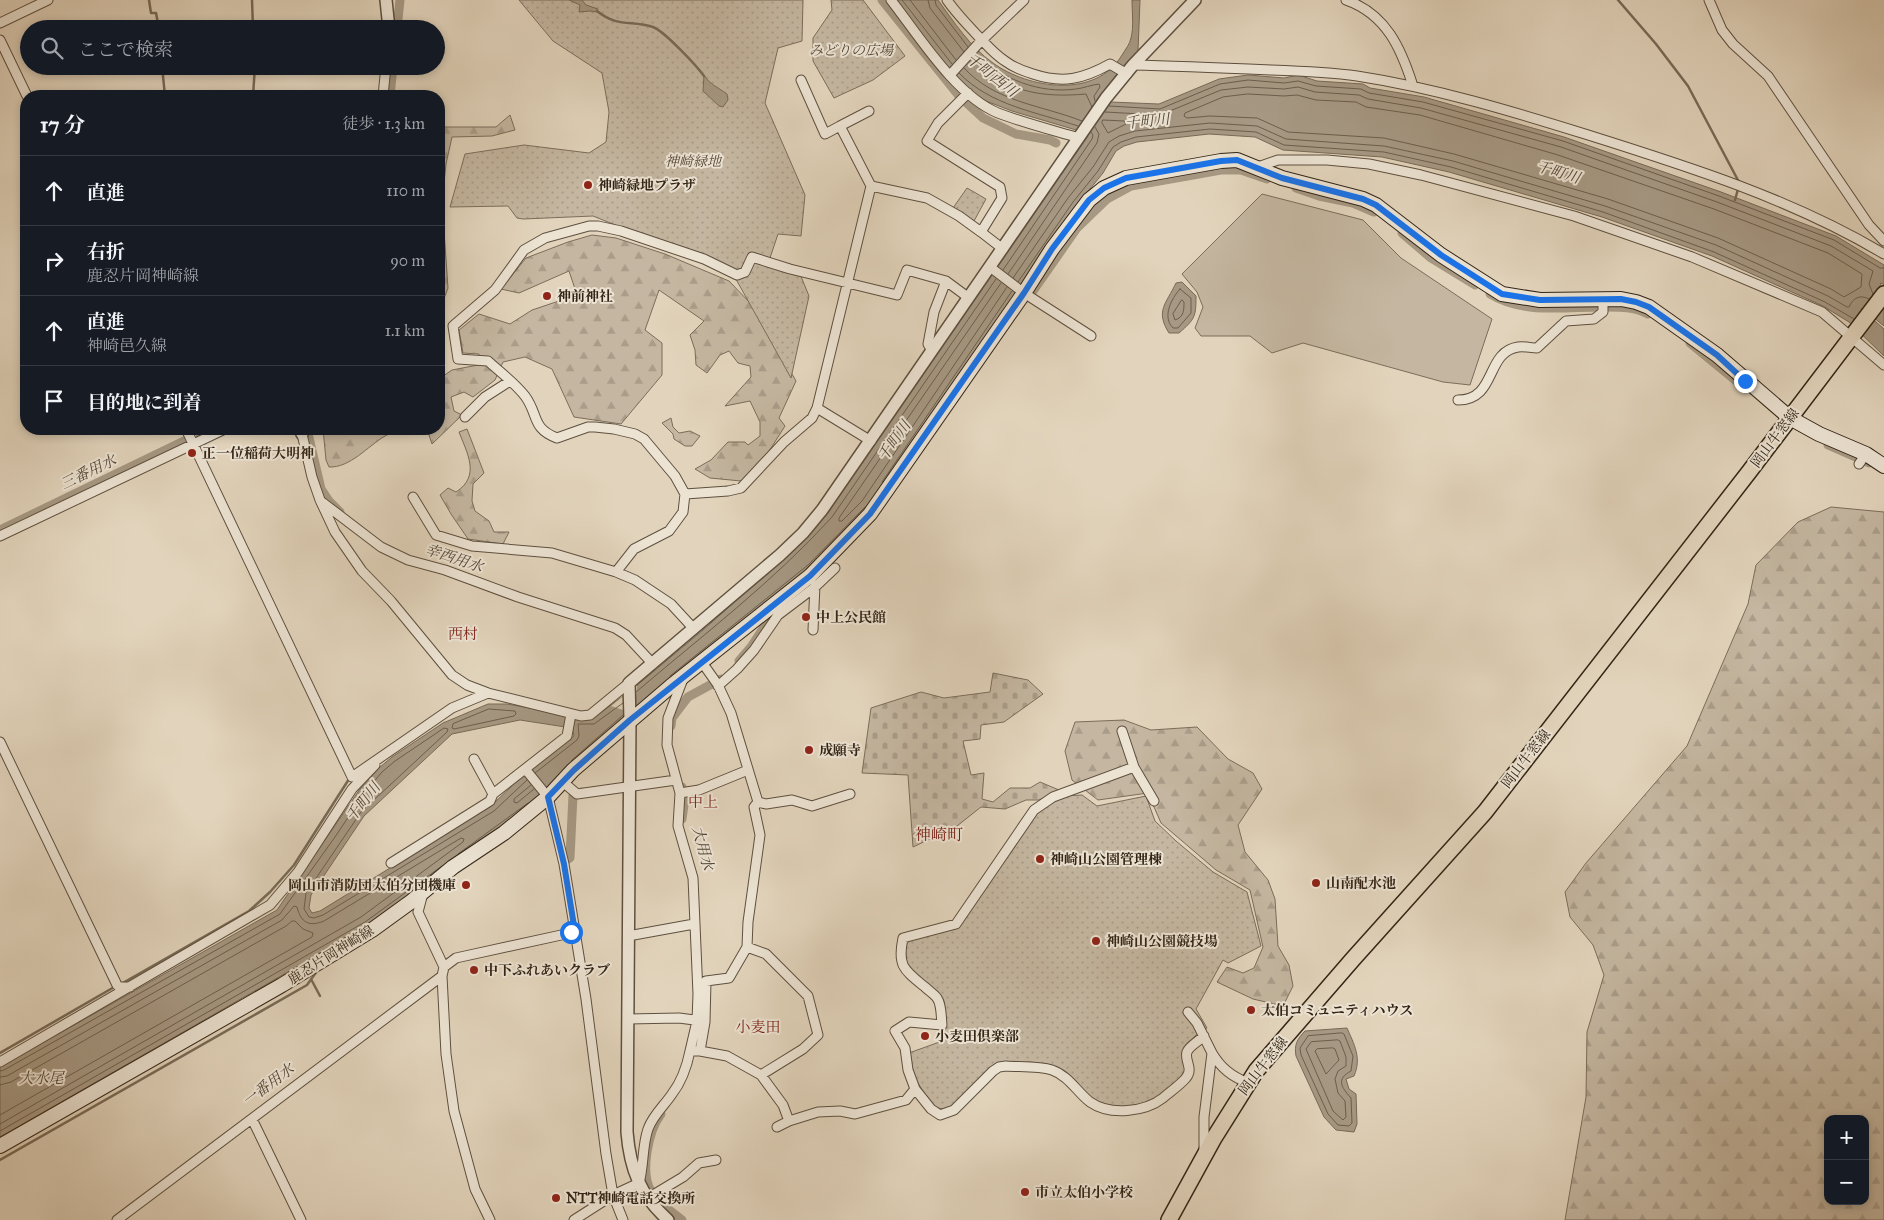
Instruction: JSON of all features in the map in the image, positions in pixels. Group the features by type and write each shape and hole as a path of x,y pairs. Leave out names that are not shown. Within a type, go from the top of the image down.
{"main road":[{"name":"鹿忍片岡神崎線","path":"0,1146 282,984 372,930 453,867 504,833 563,782 630,718 701,661 813,582 870,514 1026,294 1057,242 1089,200 1104,188 1126,178 1221,161 1237,160 1282,178 1363,199 1376,205 1441,255 1502,294 1540,300 1603,305 1636,302 1649,307 1663,316 1717,355 1790,418 1862,459 1884,466"},
{"name":"岡山牛窓線","path":"1169,1220 1248,1082 1353,959 1485,812 1884,294"}],"street":[{"path":"0,23 48,0"},
{"path":"386,0 389,20"},
{"path":"891,0 951,74 964,97 998,112 1080,136"},
{"path":"947,0 981,41 1005,62 1020,70 1066,80 1081,77 1113,64 1128,70 1308,72 1356,76 1413,86 1631,148 1710,175 1806,213 1884,254"},
{"path":"951,74 981,41 1024,0"},
{"path":"302,435 312,477 335,532 362,571 391,601 443,666 459,680 488,693 570,715 590,715 629,687 652,664 780,556 803,533 822,510 969,298 992,269 1003,249 1106,98 1128,70 1195,0"},
{"path":"1346,0 1366,9 1387,28 1408,69 1413,86"},
{"path":"1709,0 1722,30 1733,44 1768,76 1869,224 1884,241"},
{"path":"0,40 24,90"},
{"path":"384,90 385,75"},
{"path":"800,80 825,134 869,111"},
{"path":"964,97 938,123 927,141 1000,187 1002,198 981,232"},
{"path":"685,494 728,491 741,488 784,442 812,418 817,408 871,186 840,126"},
{"path":"1255,168 1278,160 1327,160 1369,164 1421,175 1574,216 1692,257 1822,312 1853,335 1884,365"},
{"path":"871,186 927,198 959,216 1003,249"},
{"path":"616,572 634,549 669,531 684,512 685,494 675,476 644,439 635,434 596,427 588,427 557,438 545,432 540,428 525,397 488,361 458,359 454,326 495,290 524,250 545,238 571,230 598,226 621,230 704,259 737,275 745,272 752,257 897,296 907,270 946,281 969,298"},
{"path":"992,269 1090,336"},
{"path":"932,351 928,344 934,312 946,281"},
{"path":"1458,400 1467,400 1475,397 1484,389 1496,362 1506,353 1517,347 1537,348 1566,321 1594,319 1603,305"},
{"path":"464,416 485,397 510,381"},
{"path":"817,408 871,441"},
{"path":"189,435 352,777 452,708 488,693"},
{"path":"0,536 211,435"},
{"path":"413,497 436,535 472,546 552,553 616,572 635,580 671,604 694,629"},
{"path":"320,500 380,547 408,560 445,570 518,597 615,628 626,636 652,664"},
{"path":"718,686 737,670 754,650 778,615 813,582 836,568"},
{"path":"813,582 813,630"},
{"path":"701,661 718,686 731,713 758,802"},
{"path":"574,1220 614,1195 639,1183 648,1129 656,1114 673,1093 686,1068 694,1051 701,1021 701,982 694,924 693,878 678,826 683,793 676,780 668,751 667,724 684,675"},
{"path":"629,687 627,1132 629,1156 639,1183 652,1196 654,1208 668,1220"},
{"path":"391,863 490,801 493,794 527,771 567,736 570,715"},
{"path":"1122,731 1134,767 1154,800"},
{"path":"0,742 118,986 131,987"},
{"path":"0,1062 270,906 298,872 352,789 391,749"},
{"path":"474,759 483,779 493,794"},
{"path":"1134,767 1053,797 1034,810 956,924 903,938 900,954 907,973 937,997 940,1005 942,1025 909,1022 895,1030 905,1048 908,1070 915,1089 931,1109 940,1115 954,1110 999,1067 1051,1070 1064,1076 1090,1102 1105,1109 1129,1110 1145,1108 1160,1100 1186,1077 1190,1067 1186,1055 1188,1050 1204,1036"},
{"path":"683,793 699,790 748,770"},
{"path":"527,771 547,796 564,864 605,1146 614,1195 624,1220"},
{"path":"563,782 576,793 676,780"},
{"path":"758,802 766,804 792,800 812,806 850,794"},
{"path":"701,982 729,978 747,947 748,922 760,835 754,807 758,802"},
{"path":"423,892 418,912 443,971 446,1054 454,1111 475,1189 490,1220"},
{"path":"628,936 694,924"},
{"path":"118,1220 443,971 456,958 573,932"},
{"path":"747,947 766,954 808,996 818,1035 803,1049 761,1075"},
{"path":"1188,1012 1204,1036 1219,1065 1235,1078 1248,1082"},
{"path":"628,1019 679,1018 701,1021"},
{"path":"694,1051 726,1056 761,1075 783,1105 790,1121"},
{"path":"1205,1156 1204,1122 1212,1052"},
{"path":"777,1127 818,1112 840,1111 855,1114 906,1100 915,1089"},
{"path":"252,1119 301,1220"},
{"path":"652,1196 684,1177 699,1163 716,1160"}],"green space":[{"name":"神崎緑地","path":"519,0 803,0 802,41 778,48 765,103 805,195 801,236 778,234 770,258 800,274 809,296 791,378 732,272 593,216 523,219 517,218 508,206 450,207 465,154 524,145 589,153 606,142 609,112 602,73 553,41"},
{"name":"みどりの広場","path":"831,0 863,0 905,56 873,80 834,98 813,61 813,38 832,10"},
{"path":"510,115 515,130 492,136 452,137 445,174 445,127 496,127"},
{"path":"967,188 986,199 974,221 953,208"},
{"path":"1262,194 1363,220 1401,258 1492,319 1470,385 1443,382 1303,343 1272,353 1250,336 1201,336 1195,328 1203,307 1197,292 1182,274"},
{"path":"592,235 616,238 665,254 729,281 754,307 796,381 779,418 785,426 764,459 741,481 710,478 695,469 711,460 728,442 745,442 748,445 760,436 760,422 750,401 725,406 751,377 750,366 738,363 729,351 720,355 707,373 696,365 695,350 690,335 704,321 659,290 645,330 662,343 662,375 621,424 574,417 552,369 525,357 503,362 495,380 473,397 464,392 451,397 454,411 462,415 445,431 445,375 452,370 478,365 479,354 463,353 459,330 479,314 510,324 532,310 577,295 569,271 519,293 501,289 526,258"},
{"path":"445,245 448,288 445,296"},
{"path":"671,418 673,427 679,433 690,431 700,436 692,446 685,446 674,439 673,434 662,423"},
{"path":"467,429 484,473 473,484 472,501 475,511 489,521 494,532 509,532 503,544 468,539 440,495 448,488 456,492 464,486 468,479 470,464 459,432"},
{"path":"324,435 387,435 344,464 329,467 326,460"},
{"path":"429,435 441,435 432,444"},
{"path":"1831,507 1884,512 1884,1220 1565,1220 1586,1097 1587,1032 1604,975 1593,945 1570,917 1565,892 1586,863 1687,746 1748,604 1756,565 1798,522"},
{"path":"993,673 1028,680 1043,694 1004,722 981,725 980,739 963,741 971,775 984,773 982,799 993,802 1010,788 1030,788 1040,782 1059,790 1039,800 1026,800 1005,809 981,807 957,826 913,847 908,775 862,773 871,708 921,692 944,698 990,692"},
{"path":"1124,720 1151,730 1197,727 1228,759 1253,773 1262,789 1238,825 1245,852 1268,880 1275,899 1278,946 1289,965 1293,986 1283,1006 1253,999 1217,982 1227,967 1243,973 1254,968 1263,947 1250,890 1216,870 1161,823 1148,793 1098,800 1072,780 1065,751 1075,722"},
{"path":"1082,795 1097,806 1146,796 1155,821 1176,841 1213,872 1247,892 1261,946 1228,963 1223,960 1196,1009 1207,1028 1195,1036 1183,1053 1186,1069 1179,1079 1157,1097 1134,1107 1115,1108 1091,1099 1070,1075 1053,1066 1030,1062 1000,1064 987,1071 952,1106 942,1109 932,1106 915,1078 909,1053 945,1040 944,1001 907,965 905,946 911,939 957,926 985,884 1014,848 1028,824 1041,808 1063,796"}],"water":[{"path":"569,0 582,0 586,5 598,9 597,12 579,12 580,5"},
{"path":"895,0 938,0 970,42 993,63 1025,79 1061,85 1079,84 1096,78 1110,69 1129,45 1133,24 1132,0 1140,0 1138,51 1099,98 1111,102 1159,104 1219,79 1248,75 1284,78 1298,75 1317,81 1363,84 1370,88 1424,97 1564,137 1721,192 1836,236 1884,265 1884,285 1880,284 1884,289 1884,326 1861,309 1884,329 1884,356 1849,322 1823,306 1712,256 1602,217 1449,172 1382,157 1283,150 1255,137 1209,134 1137,142 1124,146 1116,151 1103,173 1077,205 870,508 811,569 545,794 368,926 0,1137 0,1067 277,910 360,789 392,757 443,723 488,704 507,704 592,719 629,692 703,630 800,544 828,513 1088,136 1076,130 1012,111 986,101 971,91 950,71","holes":["520,720 572,728 574,736 515,783 491,806 320,911 312,913 309,908 311,895 364,816 452,734"]},
{"path":"704,75 711,83 727,94 728,100 723,107 719,106 703,91"},
{"path":"1182,282 1196,296 1194,317 1179,333 1169,333 1162,313 1176,283"},
{"path":"1347,1028 1357,1057 1354,1076 1346,1079 1349,1089 1356,1094 1357,1124 1354,1132 1336,1130 1324,1117 1295,1052 1297,1042 1305,1031"}],"pier":[{"path":"637,685 635,707 639,709 625,720 623,710 611,706"}],"waterway":[{"path":"149,0 151,13 156,13 157,20"},
{"path":"252,0 253,20"},
{"name":"幸西用水","path":"398,20 400,0"},
{"name":"幸西用水","path":"882,0 959,96 983,118 1016,134 1050,140 1056,143"},
{"path":"1618,0 1656,44 1688,86 1740,184"},
{"path":"597,11 618,22 645,25 658,30 680,49 704,76"},
{"path":"163,75 164,90"},
{"path":"253,90 254,75"},
{"name":"幸西用水","path":"391,90 392,75"},
{"name":"大用水","path":"1033,291 1077,228 1107,199 1131,186 1221,170 1241,170 1267,179"},
{"name":"大用水","path":"1296,188 1319,196 1353,203 1374,212"},
{"path":"1735,200 1738,189"},
{"name":"大用水","path":"1402,233 1431,258 1475,285"},
{"name":"大用水","path":"1490,294 1502,300 1529,307 1619,307 1631,308 1648,314"},
{"name":"大用水","path":"1690,343 1740,384"},
{"name":"幸西用水","path":"308,435 321,489 340,512"},
{"name":"三番用水","path":"0,530 188,439"},
{"name":"大用水","path":"1828,445 1869,463"},
{"name":"大用水","path":"739,661 751,647 774,612 779,608"},
{"name":"大用水","path":"671,726 672,718 688,697 721,679"},
{"path":"121,984 249,911 270,892 294,865 349,779"},
{"name":"大用水","path":"682,787 685,798 682,819"},
{"path":"565,861 570,858 573,795 582,792"},
{"path":"0,1160 307,985 317,971"},
{"path":"311,979 320,996"},
{"path":"0,1053 116,986"},
{"name":"大用水","path":"661,1114 656,1121 649,1141 646,1174 651,1191 657,1199 682,1220"}],"place":[{"name":"神崎緑地プラザ","path":"588,185"},
{"name":"神前神社","path":"547,296"},
{"name":"正一位稲荷大明神","path":"192,453"},
{"name":"中上公民館","path":"806,617"},
{"name":"成願寺","path":"809,750"},
{"name":"神崎山公園管理棟","path":"1040,859"},
{"name":"山南配水池","path":"1316,883"},
{"name":"岡山市消防団太伯分団機庫","path":"466,885"},
{"name":"神崎山公園競技場","path":"1096,941"},
{"name":"中下ふれあいクラブ","path":"474,970"},
{"name":"太伯コミュニティハウス","path":"1251,1010"},
{"name":"小麦田倶楽部","path":"925,1036"},
{"name":"市立太伯小学校","path":"1025,1192"},
{"name":"NTT神崎電話交換所","path":"556,1198"}],"district":[{"name":"西村","path":"463,634"},
{"name":"中上","path":"703,802"},
{"name":"神崎町","path":"939,834"},
{"name":"小麦田","path":"758,1027"}],"route":[{"path":"571,932 575,932 564,864 548,797 574,770 630,720 810,576 870,514 1024,293 1052,249 1089,200 1104,188 1126,178 1165,170 1237,160 1282,178 1363,199 1376,205 1441,255 1502,294 1540,300 1621,299 1649,307 1717,355 1745,381"}],"water label":[{"name":"千町西川","path":"992,75"},
{"name":"千町川","path":"1147,121"},
{"name":"千町川","path":"1558,172"},
{"name":"千町川","path":"894,441"},
{"name":"千町川","path":"363,802"},
{"name":"大水尾","path":"41,1078"},
{"name":"一番用水","path":"268,1085"}]}
